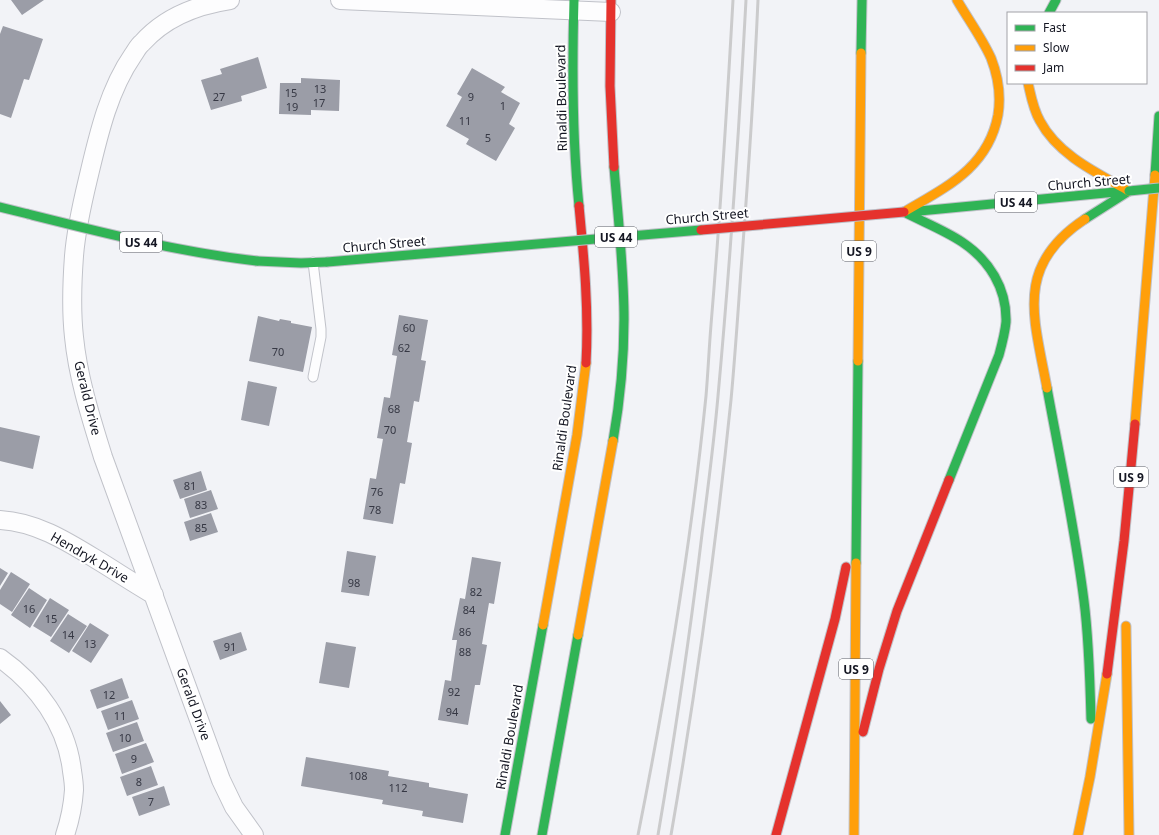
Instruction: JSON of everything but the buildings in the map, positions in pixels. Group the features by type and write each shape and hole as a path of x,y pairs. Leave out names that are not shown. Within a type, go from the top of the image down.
{"main road":[{"name":"US 9","path":"854,835 862,0"},
{"path":"904,212 966,173 981,158 987,149 996,128 999,91 993,67 984,46 957,0"},
{"path":"1050,12 1056,0"},
{"name":"Rinaldi Boulevard","path":"505,835 577,435 585,376 587,350 587,303 586,272 574,141 574,5"},
{"path":"542,835 613,442 621,381 624,319 610,103 611,6"},
{"path":"1028,84 1034,109 1044,127 1056,142 1075,159 1129,191 1076,225 1058,239 1045,256 1040,268 1033,303 1035,324 1073,530 1084,601 1089,666 1093,765 1074,814"},
{"name":"US 9","path":"1078,835 1093,765 1111,656 1125,540 1136,419 1159,116"},
{"name":"Church Street","path":"0,207 203,255 278,263 327,262 904,212 1159,188"},
{"path":"864,814 854,771 878,669 887,639 911,575 999,355 1003,343 1006,322 1006,311 1001,288 996,277 984,260 962,242 904,212"},
{"path":"776,835 835,619 846,565 856,502"},
{"path":"1125,540 1126,603"},
{"path":"1126,619 1129,835"}],"street":[{"name":"Gerald Drive","path":"230,0 216,2 187,11 162,25 141,43 127,64 116,86 97,142 80,214 74,255 72,296 74,338 82,382 103,457 221,780 234,807 251,834"},
{"path":"340,0 611,6"},
{"name":"Hendryk Drive","path":"0,520 8,520 37,528 66,540 154,595"},
{"path":"0,658 33,687 50,711 65,739 71,763 74,788 70,817 65,835"}],"lane":[{"path":"313,262 321,329 321,337 313,378"}],"railway":[{"path":"638,835 659,726 686,562 700,451 706,396 726,122 733,0"},
{"path":"658,835 687,647 715,430 730,248 746,0"},
{"path":"671,835 705,618 731,400 755,68 758,0"}],"traffic: fast":[{"path":"574,0 573,103 579,206"},
{"path":"861,53 862,0"},
{"path":"1050,12 1056,0"},
{"path":"1155,175 1159,116"},
{"path":"613,441 621,380 624,319 622,262 614,167"},
{"path":"1129,191 1159,188"},
{"path":"909,212 1126,191"},
{"path":"1085,219 1129,191"},
{"path":"0,207 28,214"},
{"path":"904,212 941,230 972,249 988,266 1000,286 1006,310 1006,326 999,355 949,480"},
{"path":"28,214 113,235 199,253 257,261"},
{"path":"327,262 701,230"},
{"path":"257,261 301,263 327,262"},
{"path":"856,563 858,361"},
{"path":"1047,388 1072,521 1086,616 1091,719"},
{"path":"505,835 543,625"},
{"path":"542,835 578,635"}],"traffic: slow":[{"path":"904,212 950,184 975,162 985,149 993,133 998,115 998,86 991,58 957,0"},
{"path":"858,361 861,53"},
{"path":"1028,84 1032,102 1040,121 1057,144 1079,162 1129,191"},
{"path":"1135,424 1155,175"},
{"path":"1047,388 1037,338 1035,316 1034,294 1038,274 1047,255 1062,237 1085,219"},
{"path":"543,625 577,435 586,363"},
{"path":"578,635 613,441"},
{"path":"854,835 856,563"},
{"path":"1126,626 1129,835"},
{"path":"1078,835 1090,777 1107,674"}],"traffic: jam":[{"path":"611,0 610,86 614,167"},
{"path":"579,206 586,304 586,363"},
{"path":"701,230 904,212"},
{"path":"1107,674 1124,541 1135,424"},
{"path":"863,732 879,669 897,611 949,480"},
{"path":"776,835 835,619 846,567"}]}
